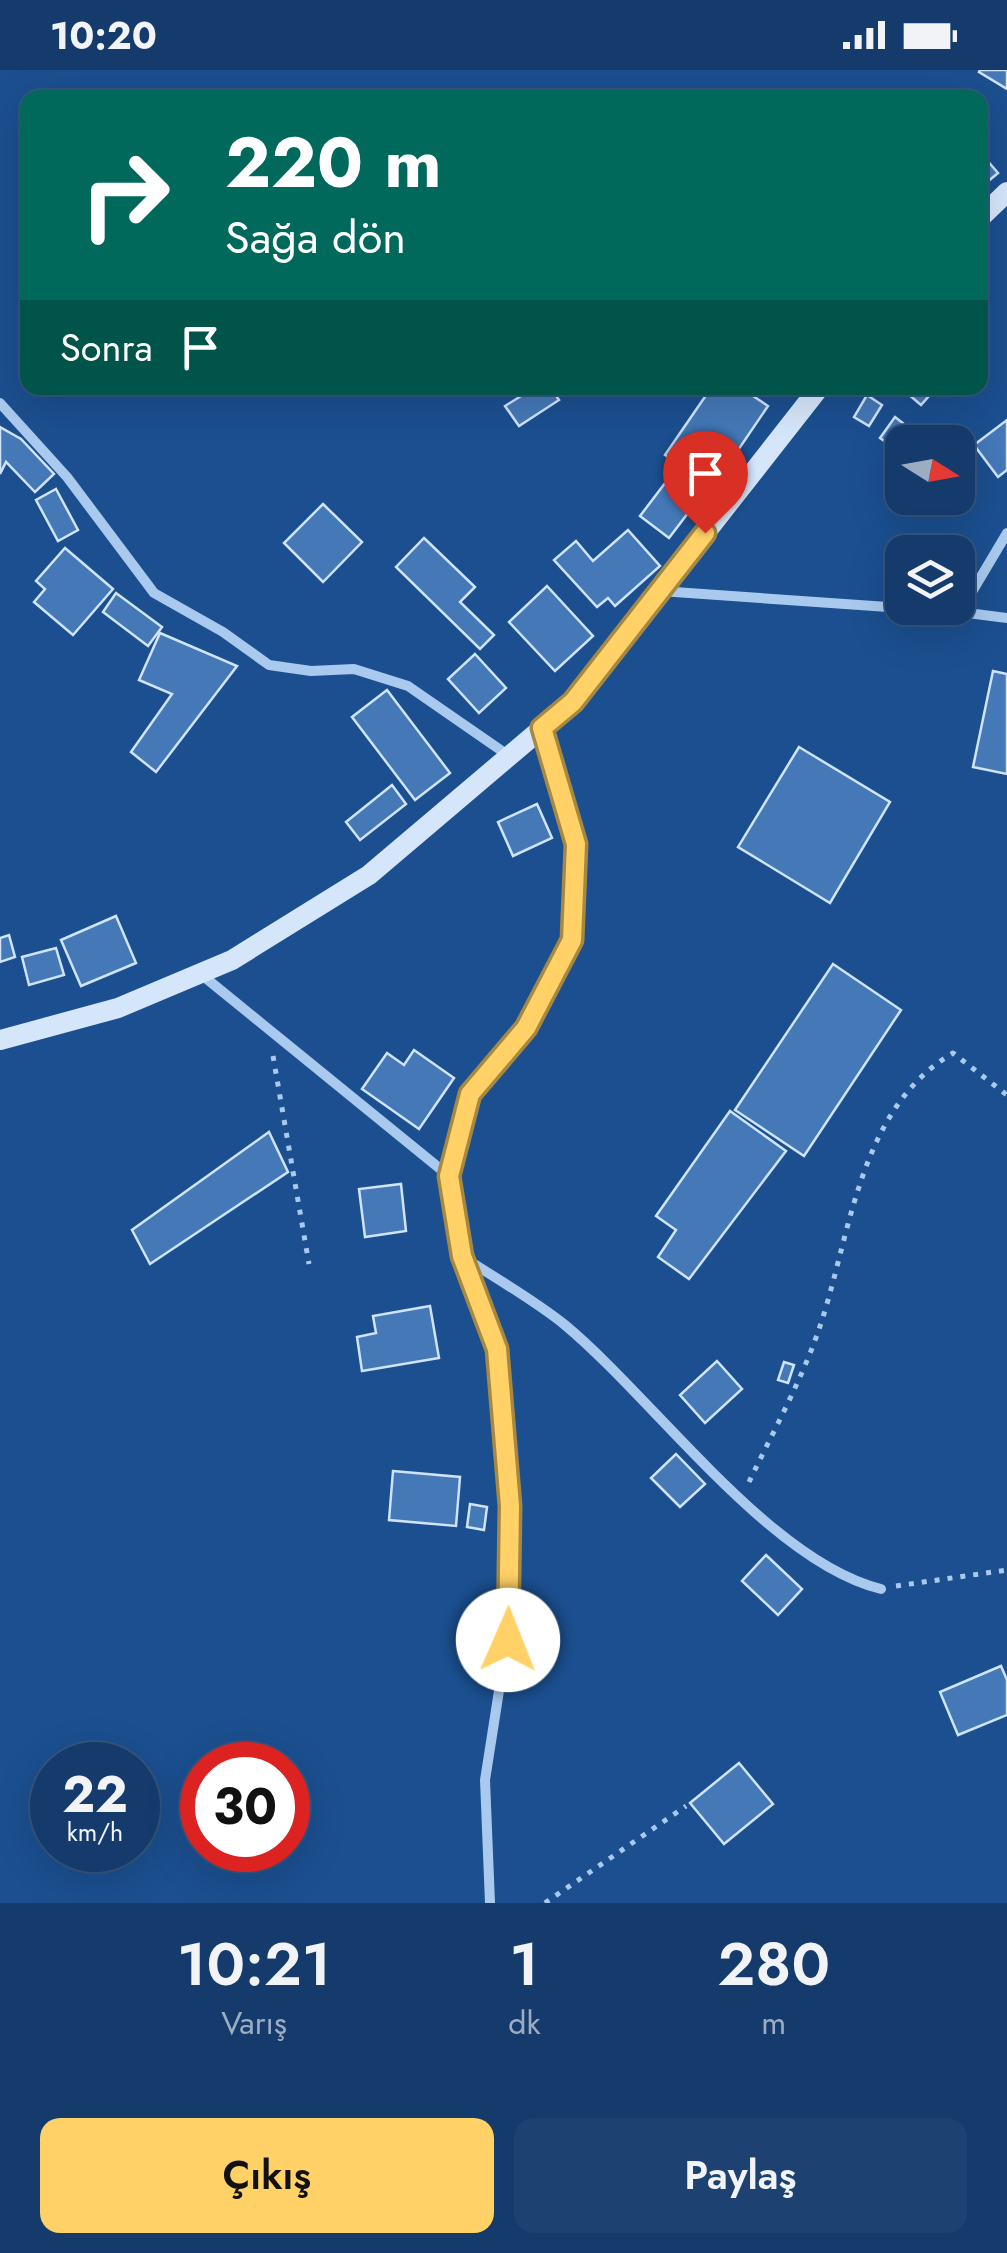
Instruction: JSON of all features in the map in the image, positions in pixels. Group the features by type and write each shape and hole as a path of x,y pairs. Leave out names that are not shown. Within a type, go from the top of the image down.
{"street":[{"path":"988,210 1007,192"},
{"path":"0,1040 118,1008 232,960 368,875 573,702 813,395"},
{"path":"0,402 67,477 154,593 223,632 269,665 311,671 354,668 408,686 510,756"},
{"path":"975,587 1007,533"},
{"path":"659,591 885,607"},
{"path":"975,614 1007,618"},
{"path":"490,1903 485,1780 508,1640 510,1506 497,1349 462,1256 449,1176 470,1094 526,1028 572,940 576,844 542,728"},
{"path":"200,974 449,1176"},
{"path":"462,1256 565,1325 768,1523 851,1582 881,1589"}],"path":[{"path":"268,1028 309,1264"},
{"path":"742,1498 814,1342 832,1292 854,1203 882,1126 936,1063 953,1053 1007,1095"},
{"path":"881,1589 1007,1570"},
{"path":"545,1903 686,1806"}],"building":[{"path":"1007,70 1007,89 979,72"},
{"path":"988,161 998,173 988,181"},
{"path":"523,395 556,395 559,400 519,426 505,406"},
{"path":"706,395 752,395 768,406 713,487 665,455"},
{"path":"867,395 882,405 869,426 854,417"},
{"path":"909,395 930,395 921,405"},
{"path":"895,417 905,425 889,425"},
{"path":"1007,420 1007,470 998,477 975,444"},
{"path":"0,427 21,439 54,474 35,492 6,462 0,474"},
{"path":"675,470 704,492 669,538 640,516"},
{"path":"56,489 78,530 58,541 36,500"},
{"path":"323,504 362,542 323,582 284,543"},
{"path":"628,530 660,566 615,606 608,598 597,607 554,560 576,541 593,561"},
{"path":"424,538 475,587 460,602 494,635 480,649 396,567"},
{"path":"65,548 113,589 73,635 34,602 45,589 36,581"},
{"path":"547,586 593,636 555,671 509,622"},
{"path":"116,593 162,627 148,646 103,612"},
{"path":"160,633 237,666 156,772 131,752 172,694 139,680"},
{"path":"475,654 506,688 479,713 448,679"},
{"path":"993,671 1007,674 1007,774 973,767"},
{"path":"387,690 450,773 415,800 352,717"},
{"path":"799,747 890,802 830,903 738,847"},
{"path":"392,785 406,804 360,840 346,822"},
{"path":"537,804 552,838 513,856 498,822"},
{"path":"116,916 136,963 81,986 61,940"},
{"path":"9,935 15,957 0,962 0,938"},
{"path":"56,948 64,975 29,985 22,957"},
{"path":"833,964 901,1010 804,1156 735,1110"},
{"path":"414,1050 454,1078 419,1129 362,1089 387,1053 404,1065"},
{"path":"730,1111 786,1151 689,1279 658,1257 676,1230 656,1216"},
{"path":"269,1132 288,1172 150,1264 132,1230"},
{"path":"401,1184 406,1231 365,1237 359,1189"},
{"path":"430,1306 439,1358 362,1371 357,1337 376,1333 373,1316"},
{"path":"717,1361 742,1389 705,1423 680,1395"},
{"path":"784,1362 794,1365 788,1383 778,1380"},
{"path":"676,1454 705,1484 680,1507 651,1478"},
{"path":"393,1471 460,1477 456,1526 389,1520"},
{"path":"470,1504 487,1507 484,1530 467,1527"},
{"path":"766,1555 802,1589 778,1615 742,1581"},
{"path":"1001,1666 1007,1680 1007,1715 958,1735 940,1692"},
{"path":"739,1763 773,1804 724,1844 690,1803"}],"route":[{"path":"508,1640 510,1506 497,1349 462,1256 449,1176 470,1094 526,1028 572,940 576,844 542,728 573,702 705,533"}]}
